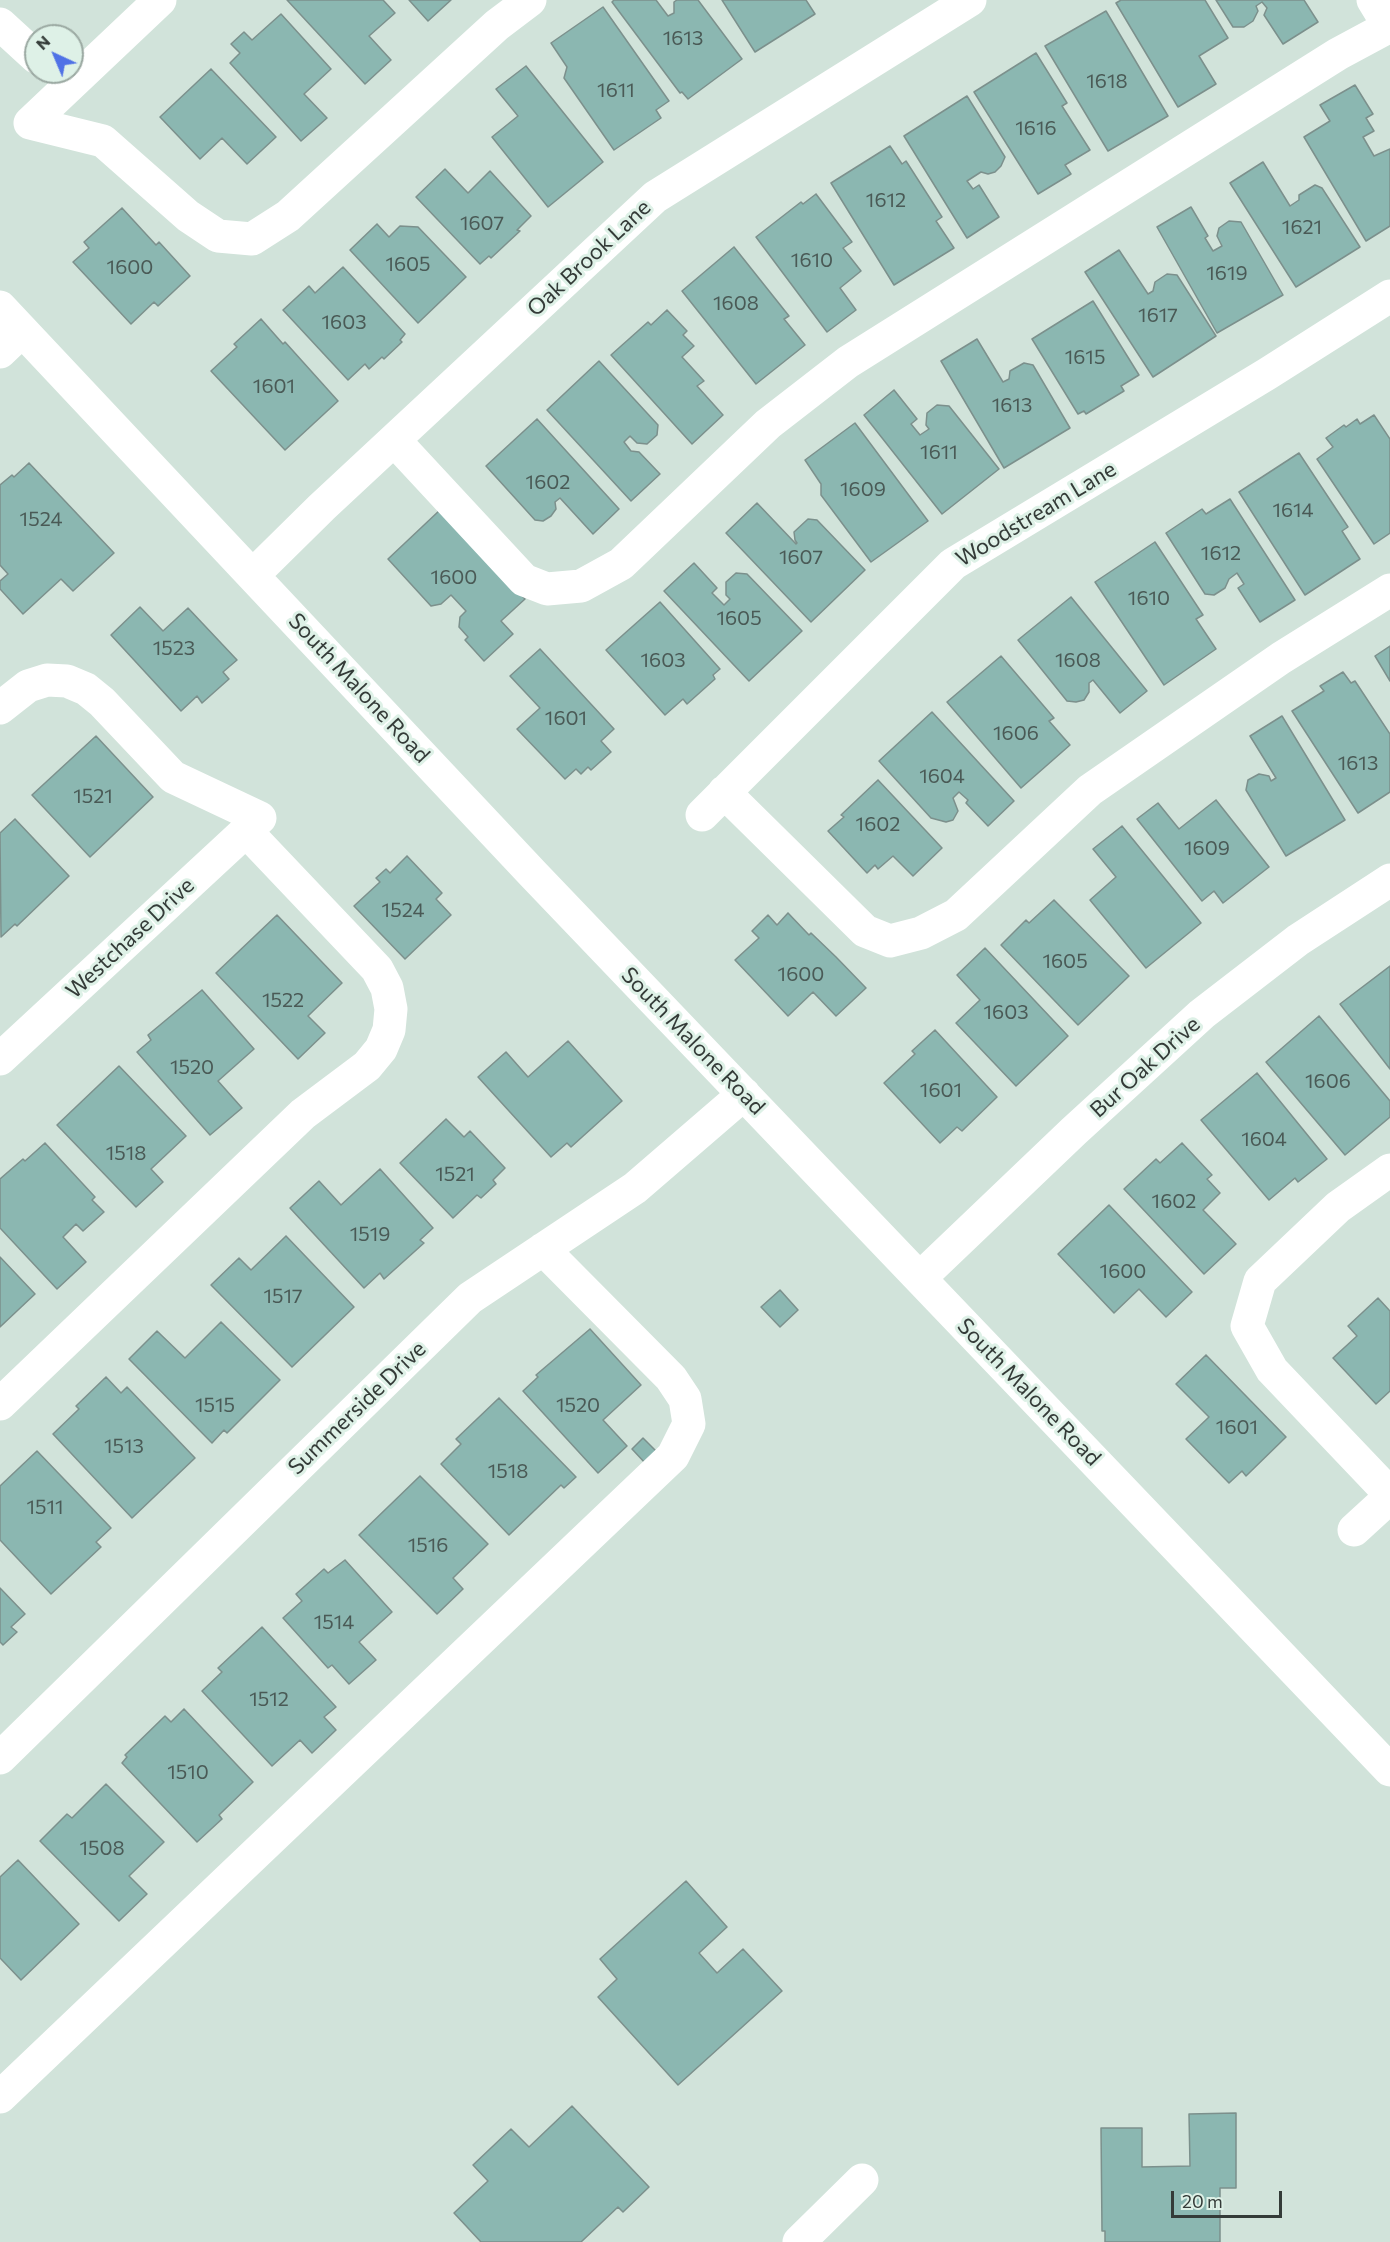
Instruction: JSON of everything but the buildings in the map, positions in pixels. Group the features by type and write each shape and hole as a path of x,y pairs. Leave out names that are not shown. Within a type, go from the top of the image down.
{"street":[{"path":"84,61 160,0"},
{"path":"57,84 30,123 103,141 188,216 218,236 252,239 288,216 496,25 530,0"},
{"name":"Oak Brook Lane","path":"253,575 322,507 655,197 970,0"},
{"path":"394,440 524,580 547,589 581,586 621,564 768,424 848,362 1338,54 1386,20"},
{"path":"0,24 24,46"},
{"name":"Woodstream Lane","path":"702,815 953,564 1267,374 1390,296"},
{"name":"South Malone Road","path":"7,330 253,575 533,874 1390,1770"},
{"path":"724,792 865,931 890,941 921,933 956,915 1090,790 1281,658 1390,590"},
{"path":"0,708 28,686 47,680 67,681 86,688 173,777 253,824 377,969 387,988 391,1009 389,1029 381,1049 367,1066 303,1114 0,1404"},
{"name":"Westchase Drive","path":"0,1059 253,824"},
{"name":"Bur Oak Drive","path":"920,1278 1074,1131 1202,1014 1298,940 1390,880"},
{"name":"Summerside Drive","path":"0,1758 470,1298 635,1188 744,1094"},
{"path":"1354,1530 1390,1496 1272,1370 1247,1326 1260,1281 1338,1207 1390,1170"},
{"path":"0,2097 673,1456 689,1424 685,1399 671,1378 543,1249"},
{"path":"799,2242 862,2180"}]}
